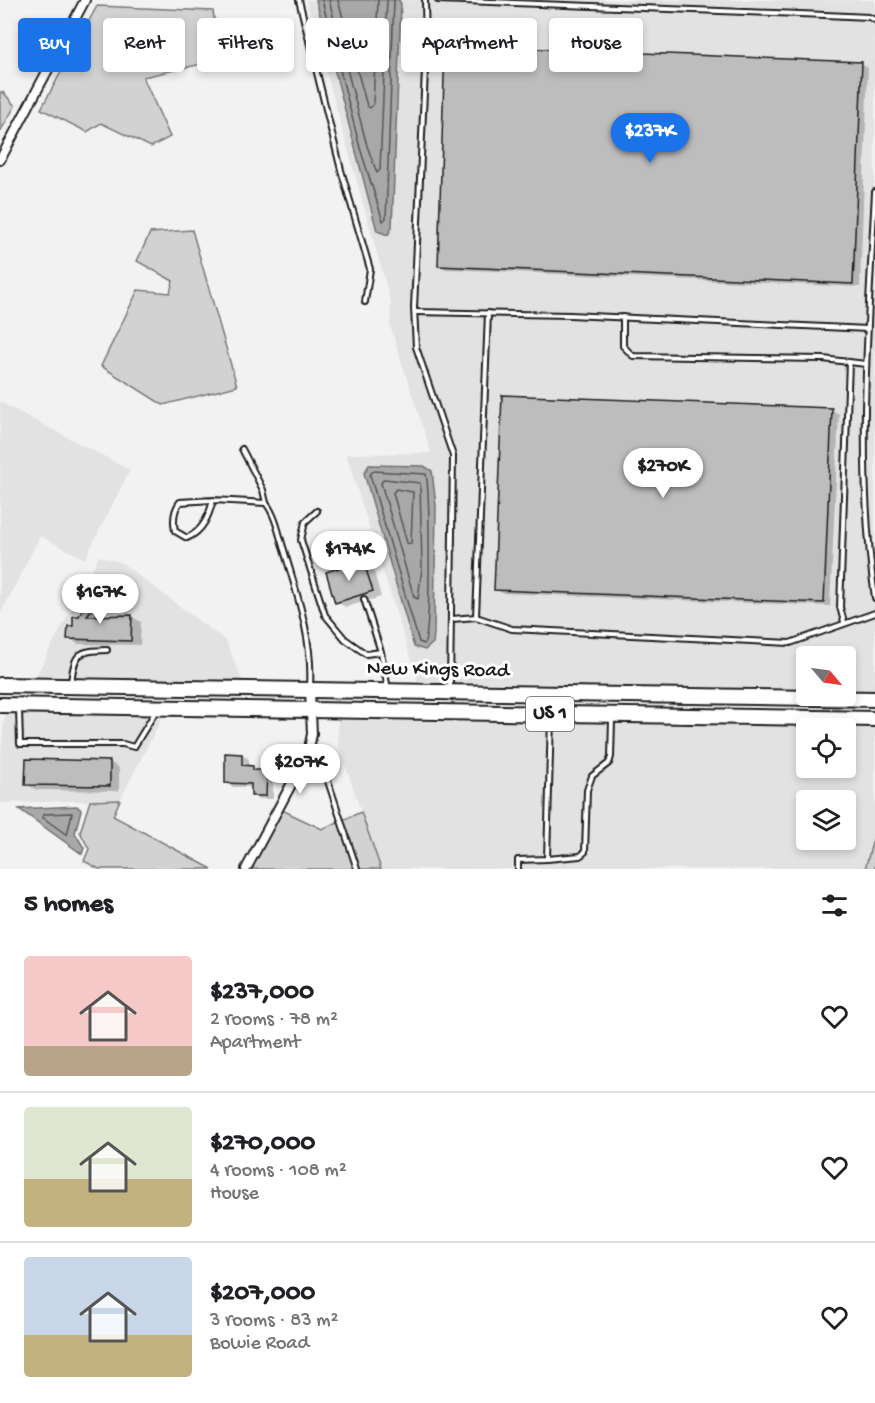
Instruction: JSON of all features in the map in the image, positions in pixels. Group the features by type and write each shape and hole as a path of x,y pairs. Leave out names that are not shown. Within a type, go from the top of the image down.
{"highway":[{"name":"New Kings Road","path":"0,685 875,699"},
{"name":"New Kings Road","path":"0,705 872,718"}],"street":[{"path":"0,160 86,0"},
{"path":"18,685 18,705"},
{"path":"246,869 308,753 312,734 310,690"},
{"path":"388,691 391,711"}],"lane":[{"path":"298,0 341,170 370,269 365,302"},
{"path":"424,0 426,49 415,312 416,347 453,456 450,692"},
{"path":"438,0 869,17 875,20"},
{"path":"875,192 866,364 864,484 867,544 875,598"},
{"path":"415,312 623,317 868,329"},
{"path":"476,617 488,313"},
{"path":"623,317 623,346 633,356 866,364"},
{"path":"844,622 840,605 849,362"},
{"path":"242,449 263,490 266,503 278,529 303,616 309,651 310,690"},
{"path":"213,500 210,513 196,534 187,538 175,531 173,522 175,508 180,502 213,500 266,503"},
{"path":"317,511 305,522 301,540 325,615 345,639 366,654 381,652"},
{"path":"364,599 386,669 388,691"},
{"path":"452,619 476,617 512,629 790,643 844,622 875,613"},
{"path":"70,686 77,656 82,651 107,650"},
{"path":"18,705 20,744 136,746 158,707"},
{"path":"547,859 551,714"},
{"path":"518,869 518,860 580,856 585,852 587,790 592,776 609,763 613,715"},
{"path":"308,753 322,763 357,869"}],"shaded area":[{"path":"306,0 875,0 875,692 856,692 856,646 796,646 796,691 419,685 346,454 431,453 390,326 391,303 326,72 389,72 389,18 311,18"},
{"path":"97,6 213,11 214,18 197,18 197,65 185,68 185,18 103,18 103,72 166,72 143,77 170,137 151,147 101,123 87,132 41,109 61,72 91,72 90,18"},
{"path":"0,92 4,93 15,106 0,132"},
{"path":"192,230 237,386 163,405 101,366 138,290 170,293 173,281 137,261 150,233"},
{"path":"0,402 130,470 85,559 40,536 0,615"},
{"path":"99,556 122,563 226,641 243,682 35,678"},
{"path":"5,712 164,714 120,800 0,803 0,762"},
{"path":"338,716 796,725 796,778 856,778 856,726 875,726 875,832 865,869 381,869 338,744"},
{"path":"120,800 113,816 212,869 99,869 84,861 89,849 80,832 90,801"},
{"path":"282,810 322,829 361,812 381,869 251,869"},
{"path":"875,832 875,869 865,869"}],"water":[{"path":"316,0 399,0 401,4 392,227 388,235 377,231 335,72 389,72 389,18 321,18"},
{"path":"369,465 424,466 432,471 436,506 434,633 433,643 425,650 414,647 364,473"},
{"path":"77,806 81,810 75,833 84,848 82,854 19,809"}],"building":[{"path":"537,49 549,49 549,72 643,72 643,53 862,62 853,284 438,266 444,72 537,72"},
{"path":"502,395 832,408 824,603 494,590"},
{"path":"363,560 373,591 335,603 326,572"},
{"path":"91,590 100,595 87,616 132,615 131,641 67,639 68,626 73,626 73,616 79,616"},
{"path":"225,753 242,754 242,765 253,766 253,770 267,770 266,796 251,796 251,784 225,783"},
{"path":"26,759 110,761 110,786 25,785"}]}
